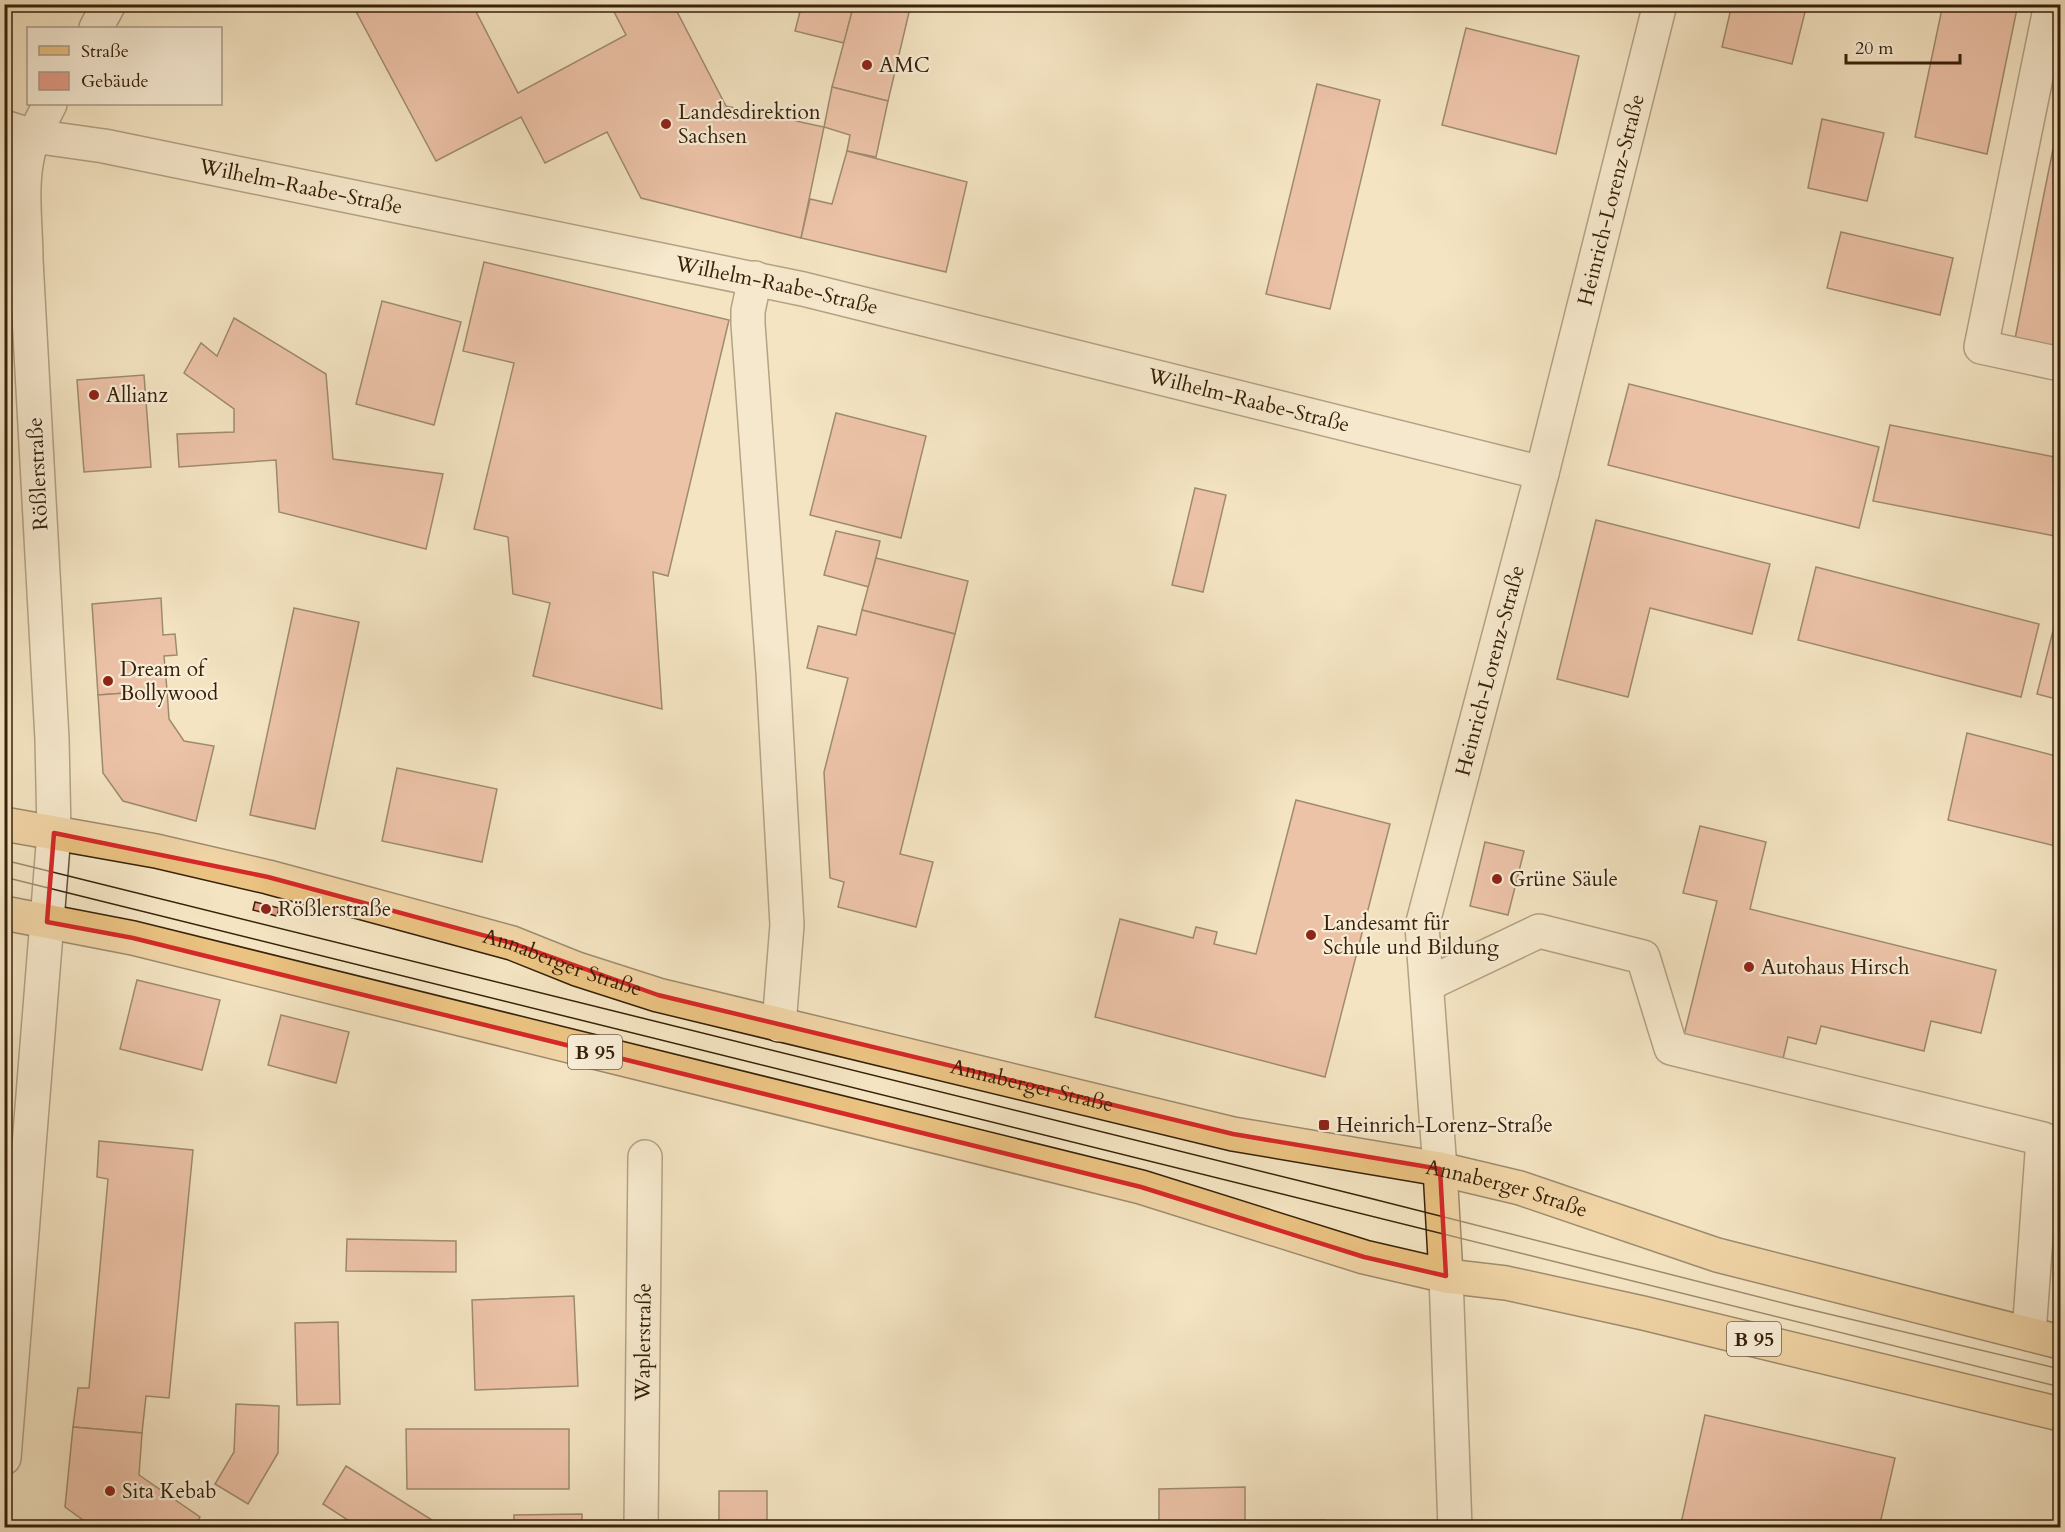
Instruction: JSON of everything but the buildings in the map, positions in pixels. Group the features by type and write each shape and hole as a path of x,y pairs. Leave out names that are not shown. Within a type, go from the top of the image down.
{"main road":[{"name":"Annaberger Straße","path":"4,824 174,855 268,876 512,943 577,969 658,995 779,1025 1233,1134 1440,1169 1520,1188 1718,1256 2061,1342"},
{"name":"B 95","path":"4,913 133,938 1141,1187 1364,1257 1446,1276 1506,1283 1643,1312 2061,1413"},
{"name":"Heinrich-Lorenz-Straße","path":"1440,1169 1446,1276"}],"street":[{"path":"97,27 109,4"},
{"name":"Heinrich-Lorenz-Straße","path":"1440,1169 1422,926 1542,473 1660,4"},
{"path":"2051,4 1981,347 2061,364"},
{"name":"Rößlerstraße","path":"4,1458 54,833 52,740 26,260 27,156 19,131 49,105"},
{"name":"Wilhelm-Raabe-Straße","path":"19,131 104,146 755,278 1542,473"},
{"path":"755,278 748,311 748,324 772,660 787,925 779,1025"},
{"path":"1428,984 1539,931 1632,954 1643,957 1671,1048 2043,1139 2029,1334"},
{"name":"Waplerstraße","path":"641,1527 645,1157"},
{"name":"Heinrich-Lorenz-Straße","path":"1446,1276 1455,1527"}],"highlighted area":[{"path":"54,833 268,877 512,943 658,995 1233,1134 1440,1169 1446,1276 1364,1257 1141,1187 133,938 47,922"}],"tram line":[{"path":"4,860 1369,1198 1795,1306 2060,1369"},
{"path":"4,877 2060,1387"}],"place":[{"name":"AMC","path":"867,65"},
{"name":"Landesdirektion Sachsen","path":"666,124"},
{"name":"Allianz","path":"94,395"},
{"name":"Dream of Bollywood","path":"108,681"},
{"name":"Grüne Säule","path":"1497,879"},
{"name":"Rößlerstraße","path":"266,909"},
{"name":"Landesamt für Schule und Bildung","path":"1311,935"},
{"name":"Autohaus Hirsch","path":"1749,967"},
{"name":"Heinrich-Lorenz-Straße","path":"1324,1125"},
{"name":"Sita Kebab","path":"110,1491"}]}
